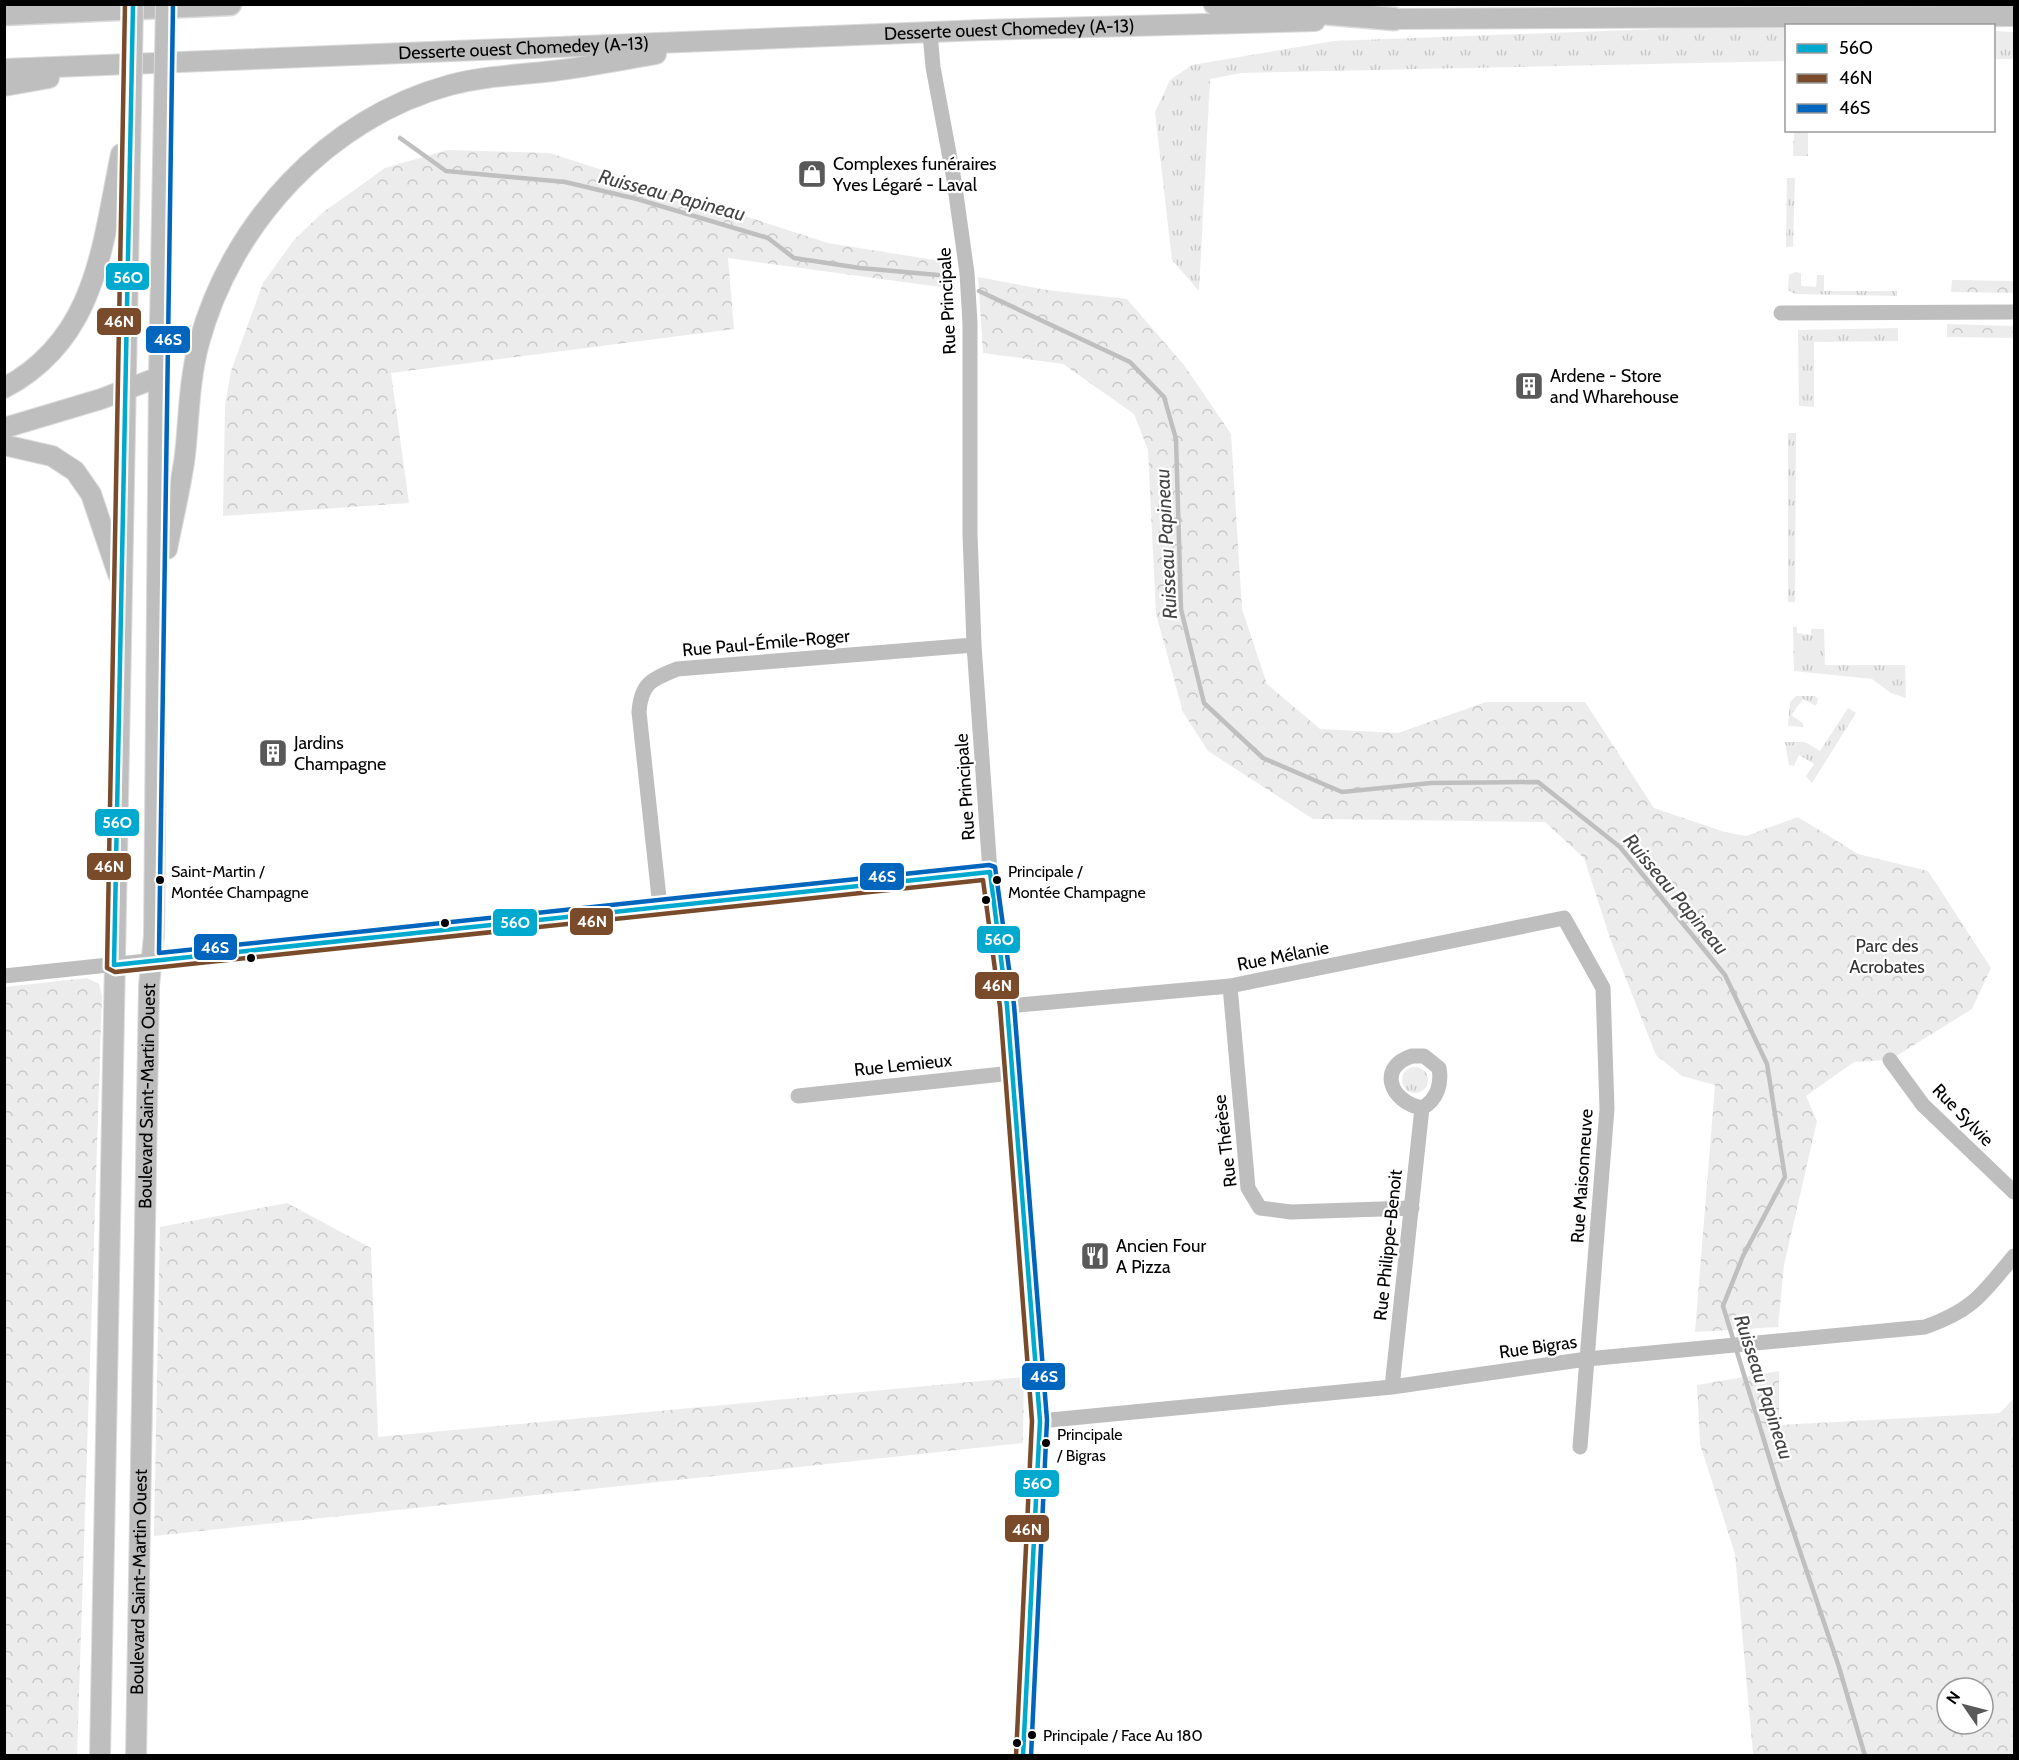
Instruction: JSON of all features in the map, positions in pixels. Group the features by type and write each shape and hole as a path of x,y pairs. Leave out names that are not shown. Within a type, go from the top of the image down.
{"highway":[{"path":"4,14 230,4"},
{"path":"1215,4 1394,19"}],"main road":[{"name":"Boulevard Saint-Martin Ouest","path":"100,1755 133,4"},
{"name":"Boulevard Saint-Martin Ouest","path":"136,1755 158,602 159,377 166,4"},
{"name":"Desserte ouest Chomedey (A-13)","path":"4,69 930,33 1394,19 2014,16"},
{"path":"158,602 184,456 193,368 204,326 220,285 244,240 260,217 305,167 363,124 407,101 448,86 495,76 553,71 745,40"},
{"path":"4,86 113,65"},
{"path":"4,388 30,373 49,357 79,316 97,269 131,110"},
{"path":"4,428 159,377"},
{"path":"4,445 52,456 69,465 81,478 91,494 122,585"}],"street":[{"name":"Rue Principale","path":"930,33 933,67 954,180 967,273 970,335 970,534 974,645 990,872 1007,1006 1040,1421 1023,1755"},
{"path":"1781,313 2014,312"},
{"name":"Rue Paul-Émile-Roger","path":"660,907 639,712 640,694 653,678 677,669 974,645"},
{"path":"4,976 990,872"},
{"name":"Rue Mélanie","path":"1007,1006 1230,986 1564,918"},
{"name":"Rue Maisonneuve","path":"1564,918 1603,988 1607,1109 1580,1447"},
{"name":"Rue Thérèse","path":"1230,986 1248,1188 1260,1208 1291,1212 1412,1208"},
{"name":"Rue Sylvie","path":"1890,1060 1923,1105 2014,1192"},
{"name":"Rue Lemieux","path":"798,1095 1012,1073"},
{"name":"Rue Philippe-Benoit","path":"1392,1388 1422,1108"},
{"name":"Rue Bigras","path":"1040,1421 1392,1388 1587,1359 1925,1327 1955,1317 1979,1299 2014,1256"}],"green space":[{"path":"1764,25 1785,26 1785,61 1241,73 1210,79 1199,291 1172,260 1155,112 1170,80 1192,65 1334,41"},
{"path":"1995,31 2014,32 2014,59 1995,59"},
{"path":"1794,132 1808,132 1808,156 1793,156"},
{"path":"447,150 550,153 828,243 947,262 955,289 728,258 734,329 391,373 409,503 223,516 225,405 231,371 263,283 294,240 322,213 385,168"},
{"path":"1787,178 1795,178 1793,247 1786,247"},
{"path":"1795,272 1801,273 1801,286 1816,287 1817,275 1824,275 1824,291 1897,291 1897,296 1795,294 1788,290 1789,275"},
{"name":"Parc des Acrobates","path":"978,277 1047,290 1127,299 1184,365 1231,434 1242,609 1267,684 1320,729 1398,733 1486,702 1585,702 1654,808 1725,832 1746,836 1798,817 1858,854 1928,871 1991,968 1972,1009 1890,1060 1854,1062 1806,1096 1817,1121 1784,1265 1778,1327 1695,1332 1715,1085 1682,1076 1656,1055 1611,941 1584,858 1545,822 1313,819 1208,751 1183,712 1156,614 1148,450 1134,414 1063,364 983,353"},
{"path":"1952,280 2014,281 2014,293 1951,292"},
{"path":"1947,324 2014,326 2014,338 1947,337"},
{"path":"1898,328 1898,341 1814,342 1814,407 1799,406 1798,330"},
{"path":"1788,433 1796,433 1795,602 1788,602"},
{"path":"1793,627 1797,627 1797,633 1811,635 1811,629 1824,629 1825,665 1905,665 1906,698 1891,693 1872,679 1794,671"},
{"path":"1796,696 1815,696 1818,699 1816,706 1803,699 1791,715 1803,723 1803,727 1788,726 1790,702"},
{"path":"1848,708 1856,713 1812,783 1806,776 1814,764 1799,755 1794,766 1789,765 1785,742 1805,742 1820,751"},
{"path":"87,978 99,984 102,996 77,1755 5,1755 5,987"},
{"path":"1415,1067 1424,1071 1428,1080 1424,1089 1415,1093 1406,1089 1402,1080 1406,1071"},
{"path":"287,1203 371,1248 378,1437 1024,1377 1023,1443 154,1536 160,1227"},
{"path":"1779,1371 1779,1425 2000,1413 2014,1398 2014,1755 1755,1756 1735,1554 1700,1444 1697,1385"}],"waterway":[{"name":"Ruisseau Papineau","path":"400,138 446,171 565,182 637,199 768,238 794,258 860,268 938,275"},
{"name":"Ruisseau Papineau","path":"979,291 1130,362 1164,397 1176,439 1181,609 1204,703 1263,758 1342,792 1431,783 1538,782 1620,847 1725,975 1767,1064 1785,1177 1743,1256 1723,1306 1778,1486 1839,1667 1865,1756"}],"transit line":[{"name":"46N","path":"125,4 107,968 115,972 983,880 1000,1007 1032,1421 1016,1756"},
{"name":"56O","path":"133,4 114,965 990,872 1007,1006 1040,1421 1023,1756"},
{"name":"46S","path":"173,4 159,953 989,865 995,867 1014,1005 1047,1420 1031,1756"}],"place":[{"name":"Complexes funéraires Yves Légaré - Laval","path":"812,174"},
{"name":"Ardene - Store and Wharehouse","path":"1529,386"},
{"name":"Jardins Champagne","path":"273,753"},
{"name":"Saint-Martin / Montée Champagne","path":"160,880"},
{"name":"Principale / Montée Champagne","path":"997,880"},
{"name":"Ancien Four A Pizza","path":"1095,1256"},
{"name":"Principale / Bigras","path":"1046,1443"},
{"name":"Principale / Face Au 180","path":"1032,1735"}]}
